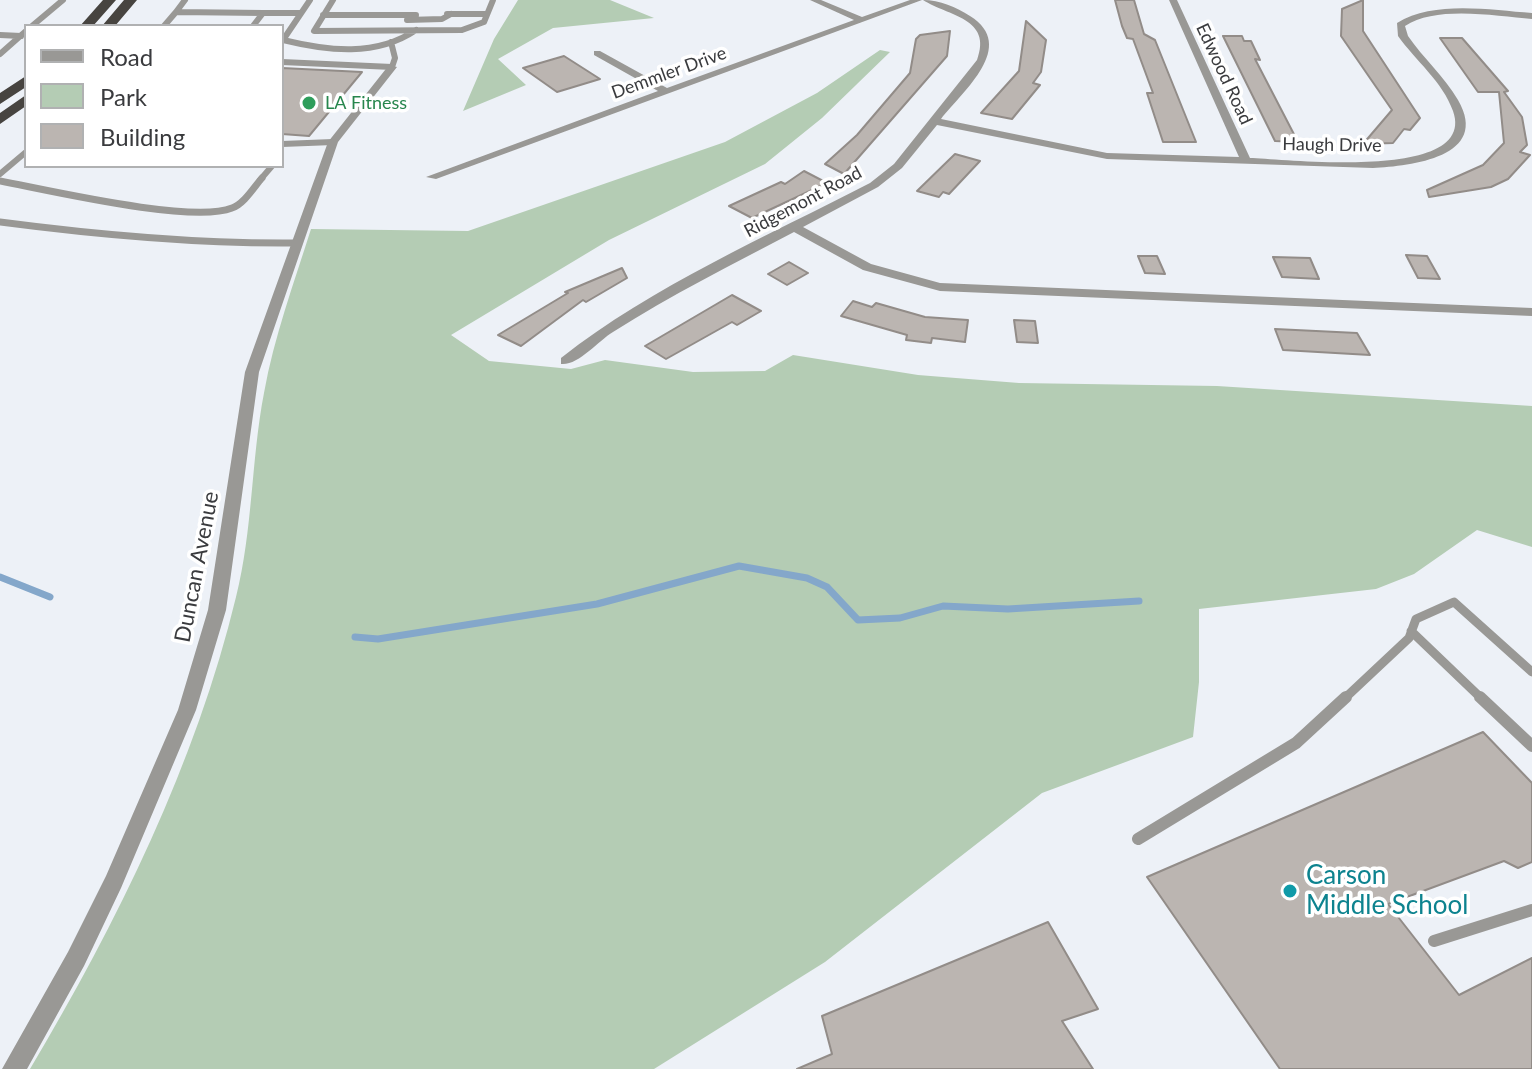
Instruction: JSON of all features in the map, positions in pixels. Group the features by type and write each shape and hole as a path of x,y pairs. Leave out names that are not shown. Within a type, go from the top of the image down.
{"highway":[{"path":"88,24 110,0"},
{"path":"110,24 131,0"},
{"path":"0,100 24,82"},
{"path":"0,120 24,101"}],"street":[{"path":"814,0 861,20"},
{"name":"Demmler Drive","path":"432,177 918,0"},
{"name":"Ridgemont Road","path":"566,361 600,334 651,302 859,194 887,175 982,61 988,46 984,33 969,18 927,0"},
{"name":"Edwood Road","path":"1173,0 1246,160"},
{"name":"Haugh Drive","path":"934,121 1107,156 1394,164 1441,152 1460,133 1459,113 1407,43 1400,25 1407,18 1428,14 1532,16"},
{"path":"597,53 666,92"},
{"name":"Duncan Avenue","path":"14,1069 101,909 187,710 220,595 236,494 247,392 333,142 392,67"},
{"path":"794,227 867,267 940,287 1532,312"}],"lane":[{"path":"34,24 63,0"},
{"path":"166,24 185,0"},
{"path":"284,37 310,0"},
{"path":"333,0 314,31 475,27 484,22 493,0"},
{"path":"176,12 301,13"},
{"path":"255,24 263,13"},
{"path":"385,15 393,19 422,20 451,14"},
{"path":"426,15 487,14"},
{"path":"323,15 416,15"},
{"path":"284,62 392,67 395,58 384,30"},
{"path":"284,40 319,47 392,45 416,30"},
{"path":"0,35 24,33"},
{"path":"0,54 24,33"},
{"path":"286,144 333,142"},
{"path":"0,174 24,154"},
{"path":"0,181 145,207 221,212 237,207 270,168"},
{"path":"0,222 115,237 229,244 296,243"},
{"path":"1138,839 1296,743 1409,638 1416,619 1454,602 1532,672"},
{"path":"1411,631 1532,746"},
{"path":"1434,941 1532,910"}],"green space":[{"path":"518,0 610,0 654,18 553,28 498,59 526,85 463,111 494,39"},
{"path":"880,50 890,52 822,118 765,164 609,240 451,335 489,361 571,369 605,360 693,372 765,371 793,355 918,375 1019,383 1217,386 1532,406 1532,547 1477,530 1414,574 1376,589 1199,609 1199,682 1193,737 1042,793 825,962 654,1069 30,1069 123,899 151,840 199,720 242,572 268,372 311,229 468,231 725,142 817,93"}],"building":[{"path":"1115,0 1134,0 1144,34 1155,40 1196,142 1163,142 1147,93 1153,93 1133,39 1127,38 1122,26"},
{"path":"1363,0 1363,31 1420,118 1410,130 1404,129 1393,143 1363,144 1392,110 1341,36 1342,9"},
{"path":"1026,21 1046,40 1041,72 1033,83 1040,85 1012,119 981,113 1019,71"},
{"path":"950,31 947,56 844,174 825,164 857,135 910,73 916,39 920,35"},
{"path":"1223,36 1242,36 1244,41 1251,41 1260,60 1255,59 1298,142 1275,141"},
{"path":"1440,38 1462,38 1508,91 1504,92 1522,117 1527,145 1520,152 1530,155 1508,179 1491,187 1429,197 1427,190 1483,165 1504,143 1499,92 1478,92"},
{"path":"564,56 600,79 557,92 523,68"},
{"name":"LA Fitness","path":"284,68 362,72 309,136 284,134"},
{"path":"955,154 980,161 949,194 943,192 939,197 917,191"},
{"path":"804,171 827,183 752,218 729,206 781,182 785,184"},
{"path":"1406,255 1427,256 1440,279 1418,278"},
{"path":"1138,256 1157,256 1165,274 1145,273"},
{"path":"1273,257 1310,258 1319,279 1282,277"},
{"path":"789,262 808,273 787,285 768,274"},
{"path":"622,268 627,278 586,302 583,300 521,346 498,335 568,293 565,292"},
{"path":"732,295 761,311 737,325 732,322 666,359 645,346"},
{"path":"853,301 872,307 876,303 925,317 968,320 965,342 932,338 931,343 906,340 907,335 841,316"},
{"path":"1014,320 1035,321 1038,343 1017,342"},
{"path":"1275,329 1357,333 1370,355 1283,350"},
{"name":"Carson Middle School","path":"1483,732 1532,783 1532,862 1518,868 1504,861 1388,904 1459,995 1532,958 1532,1069 1280,1069 1147,877"},
{"path":"1048,922 1098,1009 1062,1021 1093,1069 797,1069 832,1054 822,1016"}],"waterway":[{"path":"355,637 378,639 597,604 739,566 807,578 827,587 858,620 900,618 943,606 1008,609 1139,601"},
{"path":"0,577 50,597"}],"place":[{"name":"LA Fitness","path":"309,103"},
{"name":"Carson Middle School","path":"1290,891"}]}
